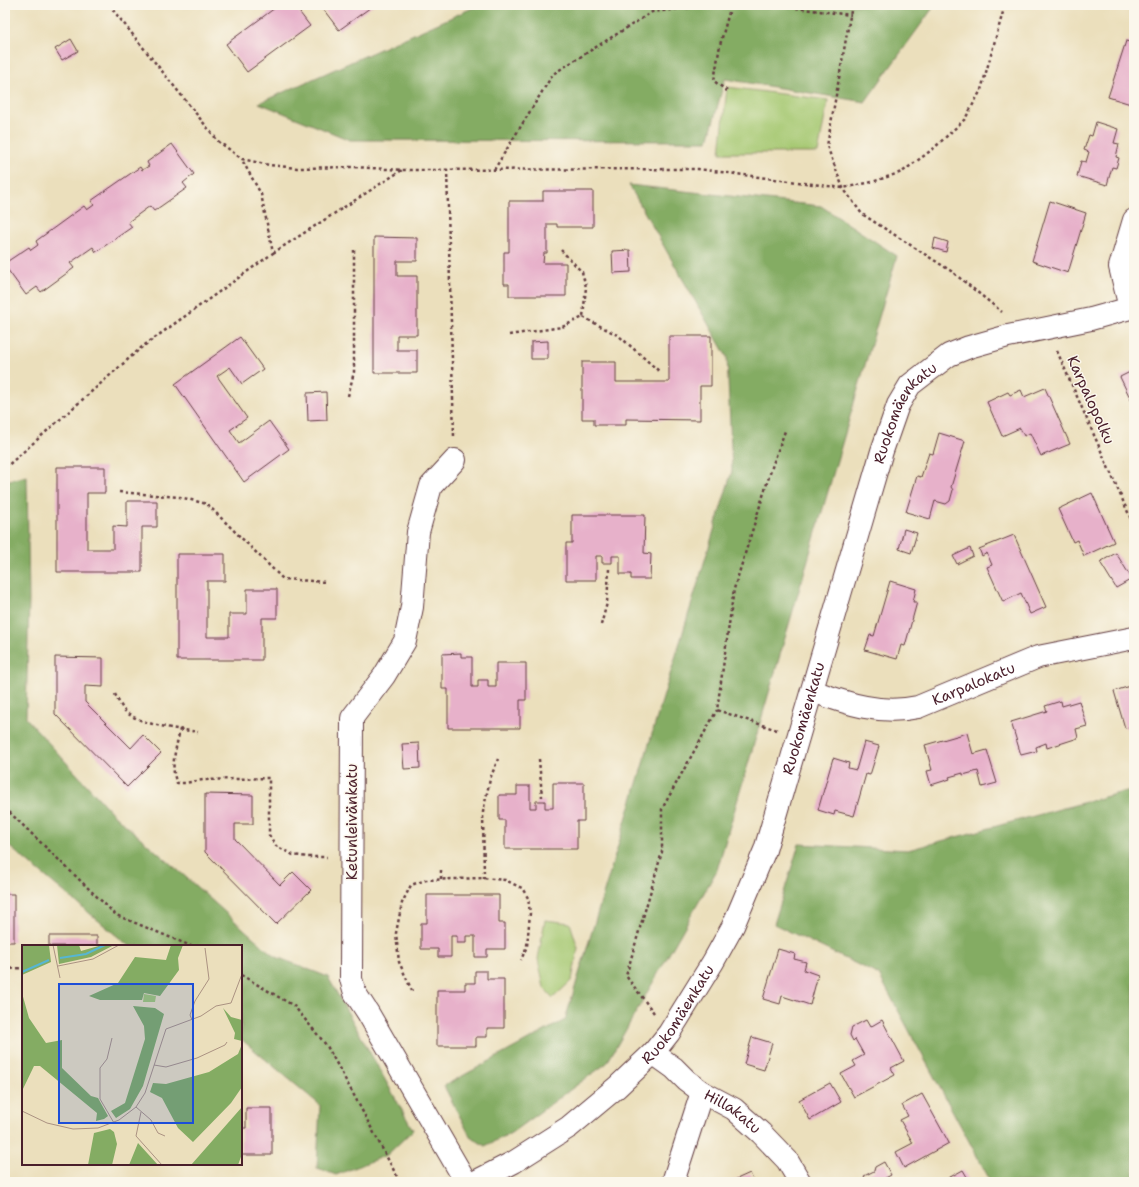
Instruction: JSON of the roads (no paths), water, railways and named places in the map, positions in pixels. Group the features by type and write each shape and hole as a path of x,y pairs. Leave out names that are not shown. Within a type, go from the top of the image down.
{"street":[{"path":"1132,308 1120,267 1134,220"},
{"name":"Ruokomäenkatu","path":"475,1182 514,1162 569,1127 617,1087 653,1053 669,1033 713,962 754,879 765,850 813,691 882,452 898,406 910,385 949,355 969,346 1091,319 1132,308"},
{"name":"Ketunleivänkatu","path":"455,460 431,486 424,509 418,532 412,607 405,641 384,676 352,718 351,979 355,993 466,1182"},
{"name":"Karpalokatu","path":"813,691 848,703 880,710 909,709 918,707 1038,657 1134,638"},
{"name":"Hillakatu","path":"653,1053 674,1068 686,1080 702,1092 734,1110 761,1133 787,1160 800,1182"},
{"path":"673,1182 702,1092"}]}
